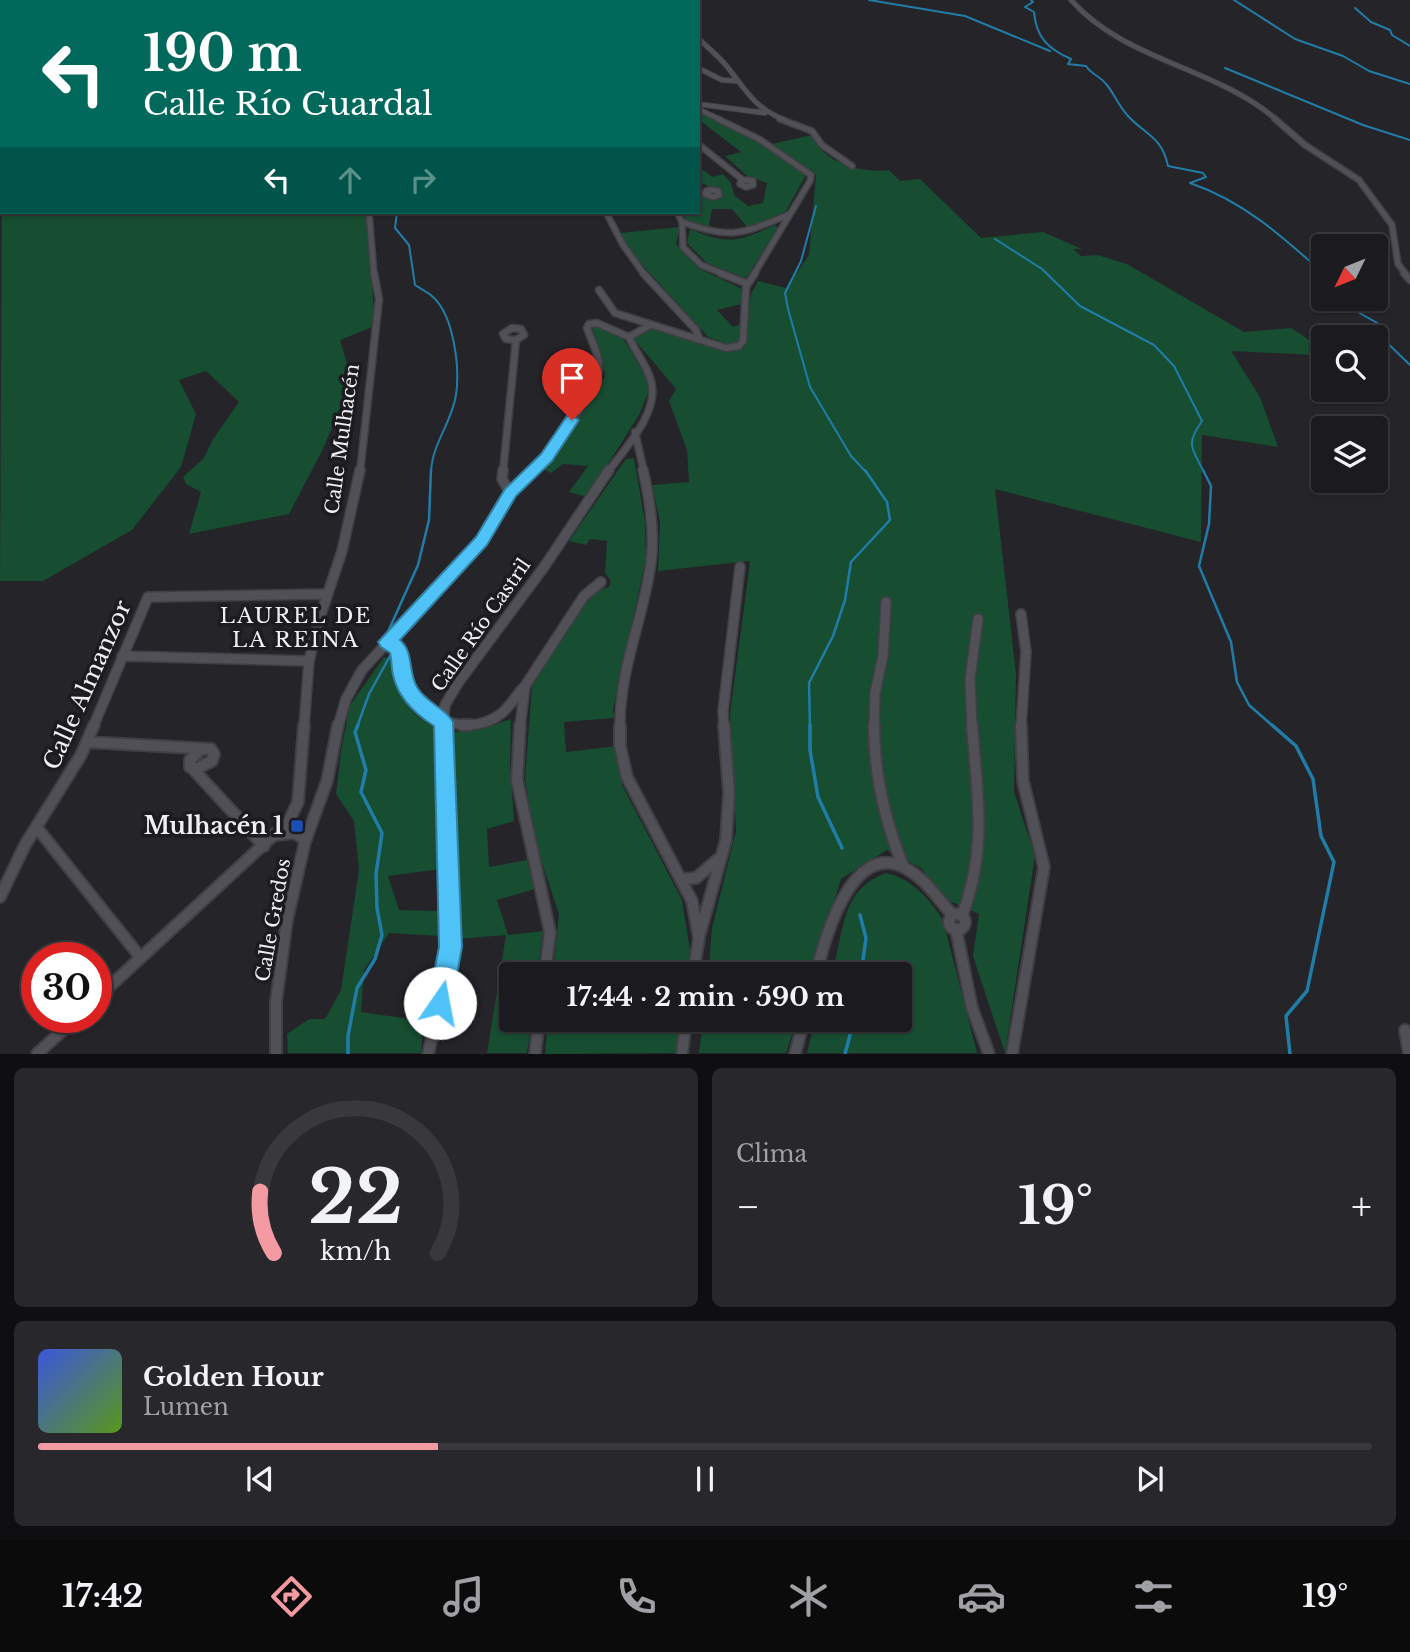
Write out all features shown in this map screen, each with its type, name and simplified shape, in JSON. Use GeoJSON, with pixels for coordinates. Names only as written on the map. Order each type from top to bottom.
{"type":"FeatureCollection","features":[{"type":"Feature","properties":{"kind":"street"},"geometry":{"type":"LineString","coordinates":[[1071,0],[1087,18],[1120,38],[1235,90],[1257,103],[1305,145],[1359,180],[1392,225],[1398,264],[1410,280]]}},
{"type":"Feature","properties":{"kind":"street"},"geometry":{"type":"LineString","coordinates":[[700,41],[728,67],[747,96],[767,113]]}},
{"type":"Feature","properties":{"kind":"street"},"geometry":{"type":"LineString","coordinates":[[700,69],[722,80],[736,81]]}},
{"type":"Feature","properties":{"kind":"street"},"geometry":{"type":"LineString","coordinates":[[700,107],[767,113],[812,131],[822,145],[852,166]]}},
{"type":"Feature","properties":{"kind":"street"},"geometry":{"type":"LineString","coordinates":[[599,290],[615,313],[726,348],[739,346],[743,341],[748,284],[785,225],[811,175],[760,139],[700,108]]}},
{"type":"Feature","properties":{"kind":"street"},"geometry":{"type":"LineString","coordinates":[[712,116],[714,111],[724,108]]}},
{"type":"Feature","properties":{"kind":"street"},"geometry":{"type":"LineString","coordinates":[[700,146],[743,180]]}},
{"type":"Feature","properties":{"kind":"street"},"geometry":{"type":"LineString","coordinates":[[700,185],[708,190]]}},
{"type":"Feature","properties":{"kind":"street","name":"Calle Mulhacén"},"geometry":{"type":"LineString","coordinates":[[112,984],[264,846],[289,821],[298,802],[309,661],[355,502],[378,322],[379,299],[372,262],[369,214]]}},
{"type":"Feature","properties":{"kind":"street"},"geometry":{"type":"LineString","coordinates":[[607,214],[611,227],[630,257],[696,330],[699,338]]}},
{"type":"Feature","properties":{"kind":"street"},"geometry":{"type":"LineString","coordinates":[[678,214],[682,222],[683,247],[701,265],[748,284]]}},
{"type":"Feature","properties":{"kind":"street"},"geometry":{"type":"LineString","coordinates":[[682,222],[712,234],[729,236],[745,233],[790,215]]}},
{"type":"Feature","properties":{"kind":"street"},"geometry":{"type":"LineString","coordinates":[[774,220],[785,225]]}},
{"type":"Feature","properties":{"kind":"street","name":"Calle Gredos"},"geometry":{"type":"LineString","coordinates":[[275,1054],[278,983],[288,922],[306,840],[327,781],[339,715],[348,691],[362,670],[481,541],[510,492],[547,458],[596,383],[599,363],[587,328],[589,324],[597,323],[629,337]]}},
{"type":"Feature","properties":{"kind":"street"},"geometry":{"type":"LineString","coordinates":[[629,337],[650,325]]}},
{"type":"Feature","properties":{"kind":"street","name":"Calle Río Castril"},"geometry":{"type":"LineString","coordinates":[[428,1054],[446,980],[450,947],[443,722],[445,705],[458,683],[544,567],[647,415],[654,390],[648,370],[629,337]]}},
{"type":"Feature","properties":{"kind":"street"},"geometry":{"type":"LineString","coordinates":[[510,492],[502,479],[516,340]]}},
{"type":"Feature","properties":{"kind":"street"},"geometry":{"type":"LineString","coordinates":[[635,432],[653,537],[651,563],[624,692],[620,738],[624,769],[647,818],[684,879],[699,939]]}},
{"type":"Feature","properties":{"kind":"street"},"geometry":{"type":"LineString","coordinates":[[623,450],[628,448],[639,451]]}},
{"type":"Feature","properties":{"kind":"street"},"geometry":{"type":"LineString","coordinates":[[695,962],[726,840],[728,822],[723,711],[740,567]]}},
{"type":"Feature","properties":{"kind":"street"},"geometry":{"type":"LineString","coordinates":[[387,642],[397,648],[401,657],[402,675],[423,710],[443,722],[461,726],[482,723],[503,711],[525,686],[584,596],[601,582]]}},
{"type":"Feature","properties":{"kind":"street","name":"Calle Almanzor"},"geometry":{"type":"LineString","coordinates":[[0,897],[25,845],[38,829],[87,742],[148,597],[328,594]]}},
{"type":"Feature","properties":{"kind":"street"},"geometry":{"type":"LineString","coordinates":[[886,602],[883,656],[873,724],[881,800],[903,866]]}},
{"type":"Feature","properties":{"kind":"street"},"geometry":{"type":"LineString","coordinates":[[1012,1054],[1044,867],[1023,781],[1020,745],[1026,652],[1021,614]]}},
{"type":"Feature","properties":{"kind":"street"},"geometry":{"type":"LineString","coordinates":[[957,915],[979,868],[981,833],[970,698],[978,619]]}},
{"type":"Feature","properties":{"kind":"street"},"geometry":{"type":"LineString","coordinates":[[122,656],[309,661]]}},
{"type":"Feature","properties":{"kind":"street"},"geometry":{"type":"LineString","coordinates":[[525,686],[520,719],[517,780],[550,932],[547,962]]}},
{"type":"Feature","properties":{"kind":"street"},"geometry":{"type":"LineString","coordinates":[[503,711],[512,711],[520,719]]}},
{"type":"Feature","properties":{"kind":"street"},"geometry":{"type":"LineString","coordinates":[[87,742],[211,749],[214,758],[205,767],[193,769]]}},
{"type":"Feature","properties":{"kind":"street"},"geometry":{"type":"LineString","coordinates":[[201,749],[190,760],[193,769],[264,846]]}},
{"type":"Feature","properties":{"kind":"street"},"geometry":{"type":"LineString","coordinates":[[38,829],[141,958]]}},
{"type":"Feature","properties":{"kind":"street"},"geometry":{"type":"LineString","coordinates":[[275,835],[294,833],[306,840]]}},
{"type":"Feature","properties":{"kind":"street"},"geometry":{"type":"LineString","coordinates":[[891,862],[894,845]]}},
{"type":"Feature","properties":{"kind":"street"},"geometry":{"type":"LineString","coordinates":[[684,879],[695,877],[720,857]]}},
{"type":"Feature","properties":{"kind":"street"},"geometry":{"type":"LineString","coordinates":[[819,962],[828,926],[843,896],[864,873],[891,862],[903,866],[923,881],[965,925],[956,929],[972,1008],[989,1054]]}},
{"type":"Feature","properties":{"kind":"street"},"geometry":{"type":"LineString","coordinates":[[1405,1030],[1409,1054]]}},
{"type":"Feature","properties":{"kind":"street"},"geometry":{"type":"LineString","coordinates":[[536,1054],[538,1032]]}},
{"type":"Feature","properties":{"kind":"street"},"geometry":{"type":"LineString","coordinates":[[682,1054],[685,1032]]}},
{"type":"Feature","properties":{"kind":"street"},"geometry":{"type":"LineString","coordinates":[[795,1054],[801,1032]]}},
{"type":"Feature","properties":{"kind":"street"},"geometry":{"type":"LineString","coordinates":[[37,1054],[60,1033]]}},
{"type":"Feature","properties":{"kind":"green space"},"geometry":{"type":"Polygon","coordinates":[[[700,113],[755,138],[806,175],[786,211],[749,229],[732,209],[712,209],[708,230],[686,220],[683,214],[700,214],[700,189],[703,196],[710,200],[722,193],[700,182],[700,168],[712,177],[723,174],[731,183],[734,195],[748,206],[763,203],[767,183],[747,176],[725,156],[741,152],[700,121],[700,113]]]}},
{"type":"Feature","properties":{"kind":"green space"},"geometry":{"type":"Polygon","coordinates":[[[812,135],[825,153],[834,160],[866,170],[889,170],[900,181],[920,179],[981,238],[1043,232],[1082,249],[1073,249],[1081,256],[1097,255],[1127,264],[1244,332],[1291,328],[1311,341],[1311,355],[1231,351],[1260,397],[1278,447],[1202,435],[1201,542],[995,489],[1016,674],[1014,792],[1035,856],[1005,1053],[973,956],[979,914],[945,899],[921,868],[887,850],[841,879],[815,962],[709,962],[712,928],[736,831],[730,714],[750,561],[658,571],[660,522],[652,485],[689,482],[687,450],[669,401],[676,389],[634,339],[648,329],[657,328],[726,350],[744,348],[751,294],[758,281],[786,288],[809,255],[816,175],[772,144],[812,135]]]}},
{"type":"Feature","properties":{"kind":"green space"},"geometry":{"type":"Polygon","coordinates":[[[2,214],[367,214],[375,326],[340,340],[352,380],[323,449],[289,514],[189,534],[201,492],[186,484],[183,477],[204,458],[213,439],[239,402],[206,371],[179,380],[196,414],[181,467],[132,530],[43,581],[0,581],[2,214]]]}},
{"type":"Feature","properties":{"kind":"green space"},"geometry":{"type":"Polygon","coordinates":[[[775,225],[778,228],[746,278],[707,263],[687,243],[690,229],[714,238],[733,239],[775,225]]]}},
{"type":"Feature","properties":{"kind":"green space"},"geometry":{"type":"Polygon","coordinates":[[[680,227],[676,244],[698,268],[742,289],[742,304],[717,310],[733,327],[742,324],[739,340],[731,345],[708,337],[628,249],[620,233],[680,227]]]}},
{"type":"Feature","properties":{"kind":"green space"},"geometry":{"type":"Polygon","coordinates":[[[597,326],[621,335],[645,375],[649,391],[639,415],[587,497],[569,492],[588,466],[563,464],[551,473],[543,469],[571,431],[605,376],[601,353],[592,328],[597,326]]]}},
{"type":"Feature","properties":{"kind":"green space"},"geometry":{"type":"Polygon","coordinates":[[[634,458],[645,522],[646,559],[613,709],[614,718],[564,722],[566,752],[618,746],[622,785],[682,900],[690,950],[689,962],[554,962],[559,914],[536,845],[525,779],[532,686],[580,610],[598,590],[609,587],[611,581],[605,573],[607,541],[590,539],[586,545],[569,541],[626,459],[634,458]]]}},
{"type":"Feature","properties":{"kind":"green space"},"geometry":{"type":"Polygon","coordinates":[[[384,657],[395,660],[402,693],[410,708],[437,729],[441,869],[388,876],[399,910],[441,911],[440,936],[389,933],[364,970],[361,1012],[424,1021],[421,1053],[288,1053],[287,1034],[309,1019],[325,1019],[341,990],[359,870],[354,821],[336,794],[341,751],[350,705],[384,657]]]}},
{"type":"Feature","properties":{"kind":"green space"},"geometry":{"type":"Polygon","coordinates":[[[511,719],[510,765],[514,821],[487,829],[489,867],[527,860],[535,889],[497,900],[508,935],[543,931],[539,962],[502,962],[506,935],[458,939],[459,867],[454,732],[482,729],[511,719]]]}},
{"type":"Feature","properties":{"kind":"green space"},"geometry":{"type":"Polygon","coordinates":[[[886,873],[904,880],[919,890],[943,920],[977,1053],[807,1053],[812,1032],[912,1032],[912,962],[834,962],[851,902],[870,881],[886,873]]]}},
{"type":"Feature","properties":{"kind":"green space"},"geometry":{"type":"Polygon","coordinates":[[[499,978],[499,1032],[530,1032],[527,1053],[487,1053],[499,978]]]}},
{"type":"Feature","properties":{"kind":"green space"},"geometry":{"type":"Polygon","coordinates":[[[547,1032],[680,1032],[677,1053],[545,1054],[547,1032]]]}},
{"type":"Feature","properties":{"kind":"green space"},"geometry":{"type":"Polygon","coordinates":[[[702,1032],[793,1032],[786,1053],[699,1053],[702,1032]]]}},
{"type":"Feature","properties":{"kind":"waterway"},"geometry":{"type":"LineString","coordinates":[[869,0],[965,16],[1050,51]]}},
{"type":"Feature","properties":{"kind":"waterway"},"geometry":{"type":"LineString","coordinates":[[1031,0],[1033,2],[1025,7],[1034,12],[1037,28],[1045,41],[1071,59],[1068,64],[1086,66],[1104,81],[1121,108],[1158,143],[1168,166],[1203,173],[1206,177],[1190,183],[1245,210],[1311,263]]}},
{"type":"Feature","properties":{"kind":"waterway"},"geometry":{"type":"LineString","coordinates":[[1234,0],[1295,39],[1343,56],[1369,71],[1410,84]]}},
{"type":"Feature","properties":{"kind":"waterway"},"geometry":{"type":"LineString","coordinates":[[1355,8],[1371,22],[1390,30],[1392,35],[1410,46]]}},
{"type":"Feature","properties":{"kind":"waterway"},"geometry":{"type":"LineString","coordinates":[[1225,68],[1363,125],[1410,140]]}},
{"type":"Feature","properties":{"kind":"waterway"},"geometry":{"type":"LineString","coordinates":[[816,206],[801,261],[785,293],[788,309],[810,387],[851,456],[866,472]]}},
{"type":"Feature","properties":{"kind":"waterway"},"geometry":{"type":"LineString","coordinates":[[397,214],[395,228],[409,245],[415,285],[431,295],[440,306],[451,329],[456,357],[457,384],[454,405],[435,452],[431,472]]}},
{"type":"Feature","properties":{"kind":"waterway"},"geometry":{"type":"LineString","coordinates":[[995,239],[1042,269],[1080,306],[1154,345],[1174,366],[1202,421],[1193,436],[1192,447],[1204,472]]}},
{"type":"Feature","properties":{"kind":"waterway"},"geometry":{"type":"LineString","coordinates":[[1358,312],[1379,324],[1380,336],[1410,365]]}},
{"type":"Feature","properties":{"kind":"waterway"},"geometry":{"type":"LineString","coordinates":[[387,634],[418,565],[429,520],[431,470]]}},
{"type":"Feature","properties":{"kind":"waterway"},"geometry":{"type":"LineString","coordinates":[[810,727],[809,683],[833,636],[845,600],[851,562],[890,520],[887,502],[865,470]]}},
{"type":"Feature","properties":{"kind":"waterway"},"geometry":{"type":"LineString","coordinates":[[1204,472],[1211,486],[1209,524],[1199,566],[1231,642],[1237,682],[1249,705],[1274,727]]}},
{"type":"Feature","properties":{"kind":"waterway"},"geometry":{"type":"LineString","coordinates":[[357,727],[369,694],[390,656]]}},
{"type":"Feature","properties":{"kind":"waterway"},"geometry":{"type":"LineString","coordinates":[[348,1054],[348,1036],[357,988],[375,959],[382,935],[377,908],[376,874],[382,833],[361,792],[366,770],[355,732],[358,725]]}},
{"type":"Feature","properties":{"kind":"waterway"},"geometry":{"type":"LineString","coordinates":[[1272,725],[1296,746],[1313,779],[1321,836],[1334,862],[1307,991],[1286,1016],[1290,1054]]}},
{"type":"Feature","properties":{"kind":"waterway"},"geometry":{"type":"LineString","coordinates":[[810,727],[810,750],[818,797],[842,848]]}},
{"type":"Feature","properties":{"kind":"waterway"},"geometry":{"type":"LineString","coordinates":[[860,915],[866,938],[863,962]]}},
{"type":"Feature","properties":{"kind":"waterway"},"geometry":{"type":"LineString","coordinates":[[845,1054],[851,1032]]}},
{"type":"Feature","properties":{"kind":"place","name":"Mulhacén 1"},"geometry":{"type":"Point","coordinates":[297,826]}},
{"type":"Feature","properties":{"kind":"district","name":"LAUREL DE LA REINA"},"geometry":{"type":"Point","coordinates":[296,628]}},
{"type":"Feature","properties":{"kind":"route"},"geometry":{"type":"LineString","coordinates":[[440,1003],[450,947],[443,722],[423,710],[411,694],[402,675],[401,657],[397,648],[387,642],[481,541],[490,530],[510,492],[547,458],[572,420]]}}]}
